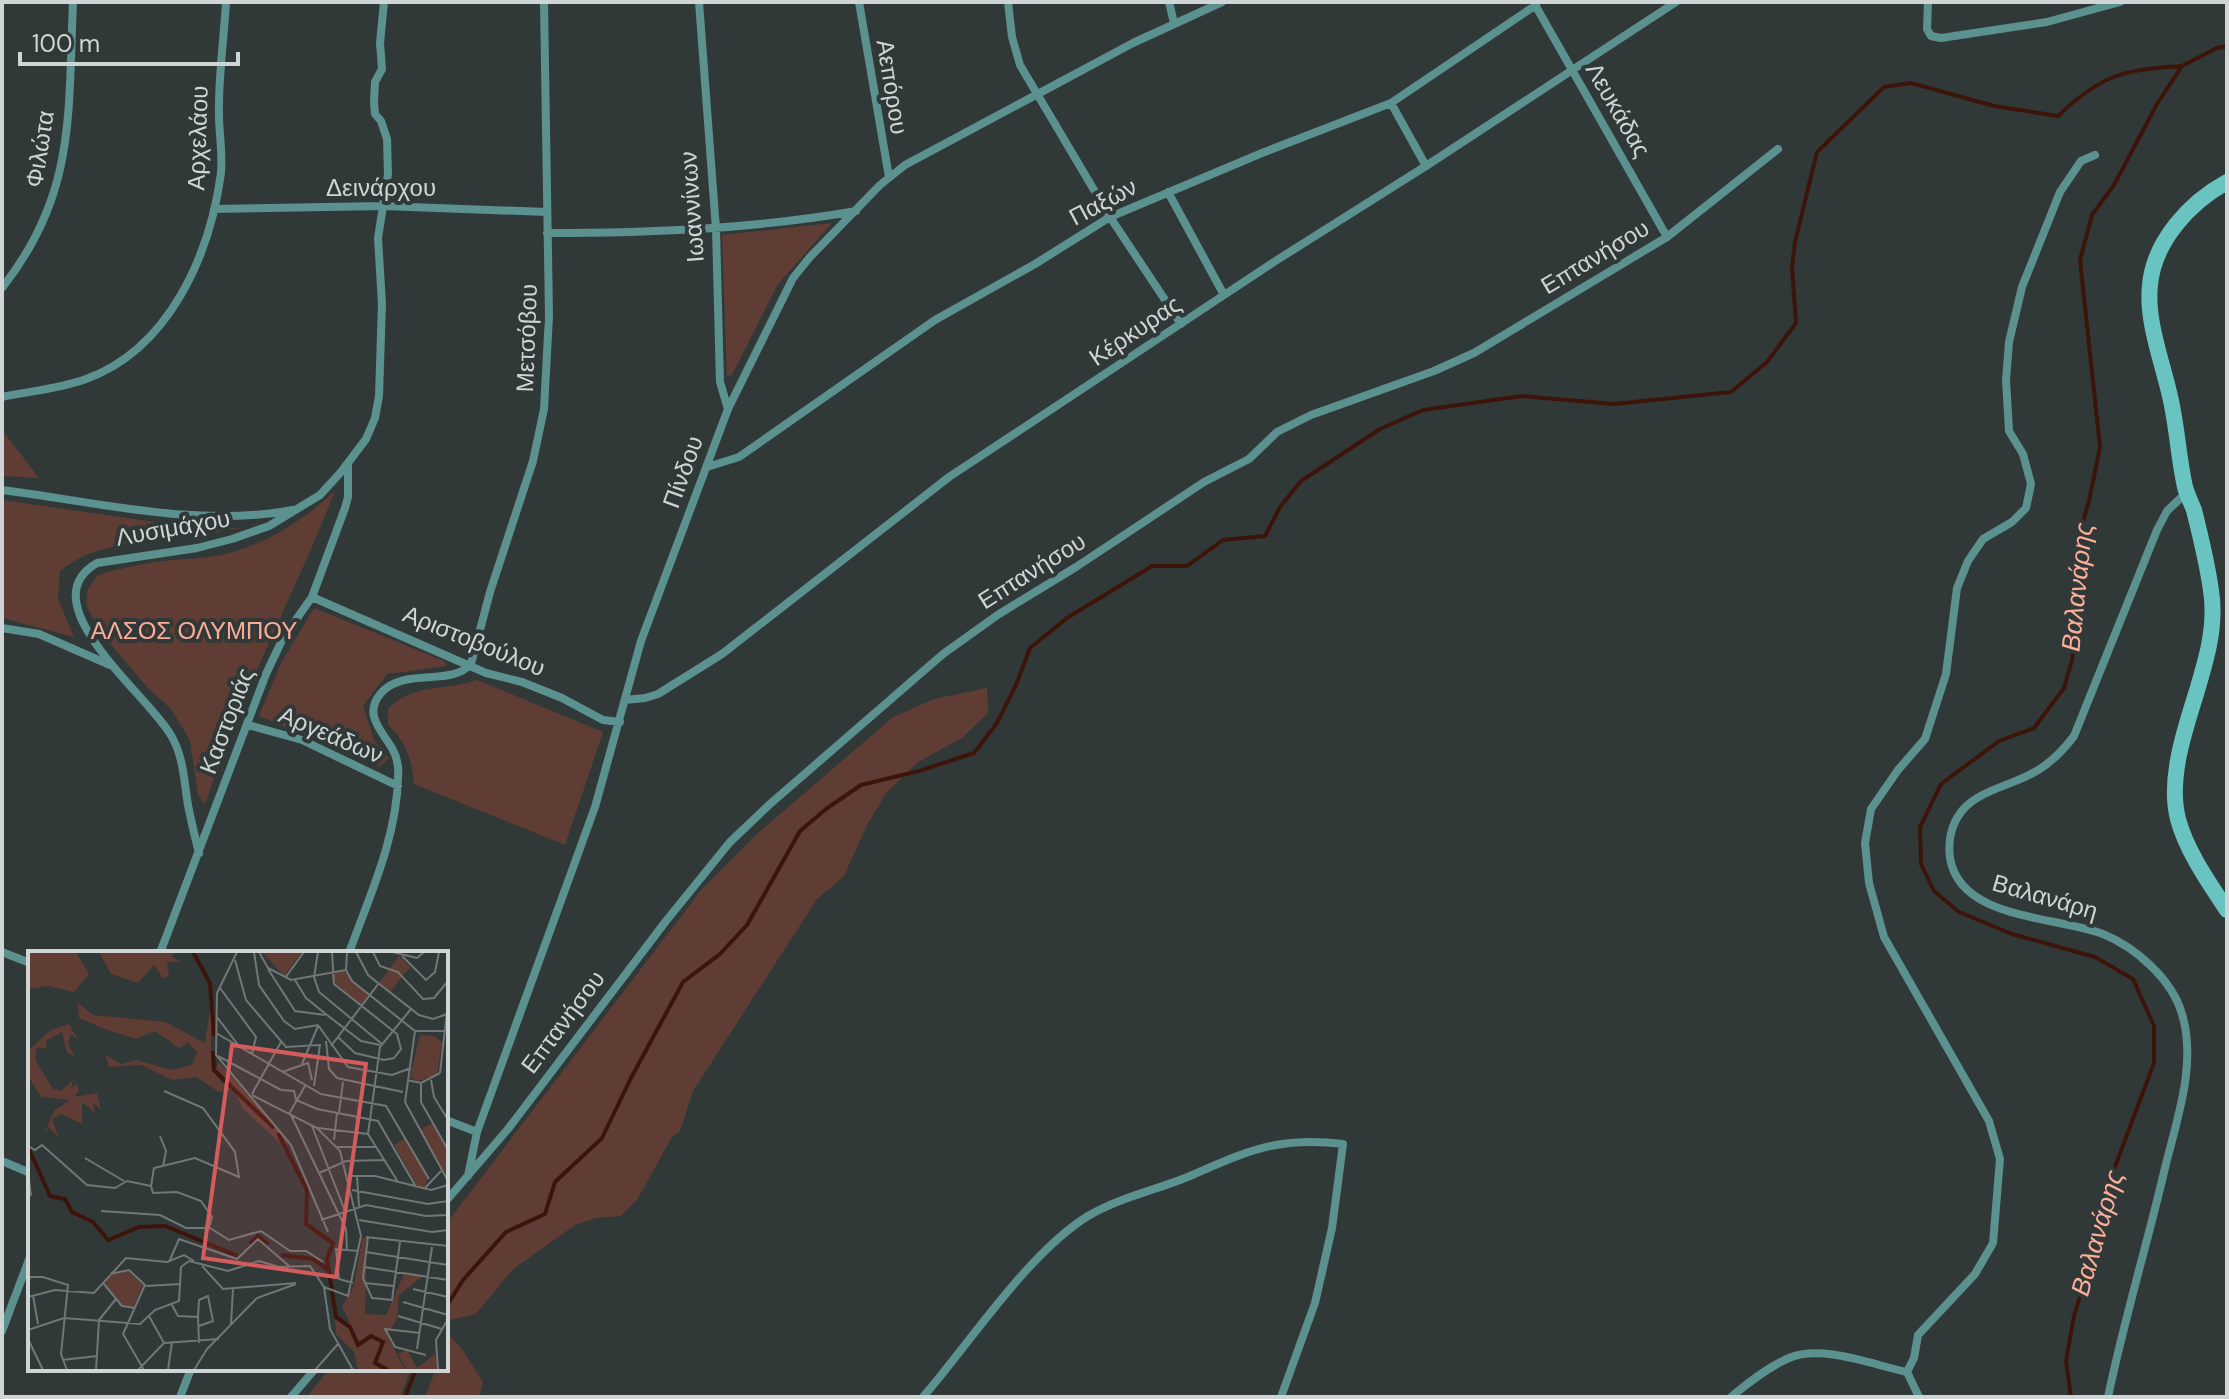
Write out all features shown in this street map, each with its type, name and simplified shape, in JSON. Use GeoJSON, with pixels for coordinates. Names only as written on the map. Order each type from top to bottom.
{"type":"FeatureCollection","features":[{"type":"Feature","properties":{"kind":"main road"},"geometry":{"type":"LineString","coordinates":[[2227,182],[2201,198],[2178,220],[2155,263],[2149,287],[2156,337],[2175,414],[2178,453],[2186,492],[2193,506],[2206,563],[2213,623],[2208,655],[2182,743],[2176,780],[2176,810],[2186,839],[2227,910]]}},
{"type":"Feature","properties":{"kind":"street","name":"Φιλώτα"},"geometry":{"type":"LineString","coordinates":[[2,288],[38,236],[59,183],[66,138],[73,2]]}},
{"type":"Feature","properties":{"kind":"street","name":"Αρχελάου"},"geometry":{"type":"LineString","coordinates":[[2,397],[85,379],[113,365],[144,342],[163,322],[190,278],[214,209],[221,169],[219,103],[226,2]]}},
{"type":"Feature","properties":{"kind":"street"},"geometry":{"type":"LineString","coordinates":[[2,490],[188,516],[257,515],[298,509],[320,495],[348,463],[373,424],[379,396],[382,304],[378,246],[388,174],[388,150],[381,121],[375,114],[374,92],[382,69],[380,43],[384,2]]}},
{"type":"Feature","properties":{"kind":"street","name":"Μετσόβου"},"geometry":{"type":"LineString","coordinates":[[471,664],[487,600],[533,461],[544,409],[549,316],[544,2]]}},
{"type":"Feature","properties":{"kind":"street","name":"Ιωαννίνων"},"geometry":{"type":"LineString","coordinates":[[699,2],[716,229],[720,382],[728,409]]}},
{"type":"Feature","properties":{"kind":"street","name":"Αεπόρου"},"geometry":{"type":"LineString","coordinates":[[859,2],[889,177]]}},
{"type":"Feature","properties":{"kind":"street"},"geometry":{"type":"LineString","coordinates":[[1008,2],[1020,65],[1110,217],[1181,324]]}},
{"type":"Feature","properties":{"kind":"street"},"geometry":{"type":"LineString","coordinates":[[1169,2],[1174,23]]}},
{"type":"Feature","properties":{"kind":"street","name":"Πίνδου"},"geometry":{"type":"LineString","coordinates":[[468,1177],[477,1132],[595,807],[641,641],[728,409],[793,278],[889,177],[934,148],[1174,23],[1222,2]]}},
{"type":"Feature","properties":{"kind":"street","name":"Κέρκυρας"},"geometry":{"type":"LineString","coordinates":[[625,700],[658,694],[722,654],[949,477],[1676,2]]}},
{"type":"Feature","properties":{"kind":"street"},"geometry":{"type":"LineString","coordinates":[[1928,2],[1927,29],[1931,36],[1941,38],[2047,22],[2120,2]]}},
{"type":"Feature","properties":{"kind":"street","name":"Λευκάδας"},"geometry":{"type":"LineString","coordinates":[[1535,4],[1667,237]]}},
{"type":"Feature","properties":{"kind":"street","name":"Παξών"},"geometry":{"type":"LineString","coordinates":[[707,467],[739,457],[935,320],[1035,264],[1110,217],[1391,103],[1535,4]]}},
{"type":"Feature","properties":{"kind":"street"},"geometry":{"type":"LineString","coordinates":[[1391,103],[1426,166]]}},
{"type":"Feature","properties":{"kind":"street","name":"Επτανήσου"},"geometry":{"type":"LineString","coordinates":[[448,1199],[722,851],[770,804],[952,647],[1204,482],[1249,459],[1277,432],[1311,415],[1420,377],[1474,353],[1667,237],[1778,149]]}},
{"type":"Feature","properties":{"kind":"street"},"geometry":{"type":"LineString","coordinates":[[1907,1372],[1914,1358],[1918,1335],[1975,1274],[1993,1243],[2000,1159],[1989,1121],[1884,937],[1869,883],[1865,843],[1871,809],[1898,770],[1925,739],[1946,674],[1957,588],[1968,561],[1983,539],[2012,522],[2026,508],[2031,484],[2023,454],[2009,431],[2006,380],[2009,342],[2022,287],[2060,192],[2081,161],[2095,155]]}},
{"type":"Feature","properties":{"kind":"street"},"geometry":{"type":"LineString","coordinates":[[1168,192],[1224,295]]}},
{"type":"Feature","properties":{"kind":"street","name":"Δεινάρχου"},"geometry":{"type":"LineString","coordinates":[[214,209],[383,206],[547,212]]}},
{"type":"Feature","properties":{"kind":"street"},"geometry":{"type":"LineString","coordinates":[[547,233],[716,229],[856,211]]}},
{"type":"Feature","properties":{"kind":"street","name":"Καστοριάς"},"geometry":{"type":"LineString","coordinates":[[161,951],[276,653],[312,597],[348,497],[348,463]]}},
{"type":"Feature","properties":{"kind":"street","name":"Βαλανάρη"},"geometry":{"type":"LineString","coordinates":[[2108,1397],[2184,1085],[2188,1043],[2182,1014],[2174,996],[2159,976],[2121,944],[2084,928],[2000,908],[1971,894],[1953,872],[1950,841],[1956,820],[1966,806],[2045,766],[2074,736],[2157,530],[2167,511],[2186,492]]}},
{"type":"Feature","properties":{"kind":"street","name":"Λυσιμάχου"},"geometry":{"type":"LineString","coordinates":[[199,853],[181,761],[172,735],[113,667],[88,630],[77,604],[76,585],[84,572],[97,563],[197,548],[232,539],[269,526],[298,509]]}},
{"type":"Feature","properties":{"kind":"street","name":"Αριστοβούλου"},"geometry":{"type":"LineString","coordinates":[[312,597],[486,673],[522,682],[562,698],[603,720],[620,722]]}},
{"type":"Feature","properties":{"kind":"street"},"geometry":{"type":"LineString","coordinates":[[2,628],[39,634],[113,667]]}},
{"type":"Feature","properties":{"kind":"street"},"geometry":{"type":"LineString","coordinates":[[350,951],[388,841],[398,786],[395,756],[375,721],[374,706],[378,696],[398,683],[458,673],[471,664]]}},
{"type":"Feature","properties":{"kind":"street","name":"Αργεάδων"},"geometry":{"type":"LineString","coordinates":[[248,725],[302,740],[398,786]]}},
{"type":"Feature","properties":{"kind":"street"},"geometry":{"type":"LineString","coordinates":[[2,952],[28,962]]}},
{"type":"Feature","properties":{"kind":"street"},"geometry":{"type":"LineString","coordinates":[[448,1121],[477,1132]]}},
{"type":"Feature","properties":{"kind":"street"},"geometry":{"type":"LineString","coordinates":[[923,1397],[1048,1249],[1087,1217],[1135,1194],[1185,1178],[1257,1148],[1311,1140],[1343,1144],[1332,1228],[1315,1303],[1281,1397]]}},
{"type":"Feature","properties":{"kind":"street"},"geometry":{"type":"LineString","coordinates":[[2,1161],[28,1172]]}},
{"type":"Feature","properties":{"kind":"street"},"geometry":{"type":"LineString","coordinates":[[3,1326],[28,1262]]}},
{"type":"Feature","properties":{"kind":"street"},"geometry":{"type":"LineString","coordinates":[[1731,1397],[1754,1378],[1791,1357],[1819,1355],[1854,1358],[1907,1372],[1919,1397]]}},
{"type":"Feature","properties":{"kind":"street"},"geometry":{"type":"LineString","coordinates":[[180,1397],[190,1371]]}},
{"type":"Feature","properties":{"kind":"street"},"geometry":{"type":"LineString","coordinates":[[291,1397],[313,1371]]}},
{"type":"Feature","properties":{"kind":"green space"},"geometry":{"type":"Polygon","coordinates":[[[832,223],[778,284],[732,375],[727,376],[722,235],[832,223]]]}},
{"type":"Feature","properties":{"kind":"green space"},"geometry":{"type":"Polygon","coordinates":[[[2,430],[39,478],[2,476],[2,430]]]}},
{"type":"Feature","properties":{"kind":"green space","name":"ΑΛΣΟΣ ΟΛΥΜΠΟΥ"},"geometry":{"type":"Polygon","coordinates":[[[335,491],[250,685],[205,805],[198,795],[190,740],[171,709],[147,687],[98,629],[86,604],[88,589],[98,575],[156,562],[215,556],[249,547],[294,523],[335,491]]]}},
{"type":"Feature","properties":{"kind":"green space","name":"ΑΛΣΟΣ ΟΛΥΜΠΟΥ"},"geometry":{"type":"Polygon","coordinates":[[[2,500],[155,522],[240,528],[119,546],[74,561],[60,571],[58,599],[74,637],[2,618],[2,500]]]}},
{"type":"Feature","properties":{"kind":"green space","name":"ΑΛΣΟΣ ΟΛΥΜΠΟΥ"},"geometry":{"type":"Polygon","coordinates":[[[314,608],[444,661],[447,666],[387,674],[363,706],[374,740],[389,758],[380,766],[259,716],[281,663],[314,608]]]}},
{"type":"Feature","properties":{"kind":"green space"},"geometry":{"type":"Polygon","coordinates":[[[477,680],[603,732],[565,845],[414,784],[407,752],[388,725],[388,709],[398,700],[419,691],[477,680]]]}},
{"type":"Feature","properties":{"kind":"green space"},"geometry":{"type":"Polygon","coordinates":[[[987,688],[988,713],[962,738],[918,762],[887,792],[868,823],[844,876],[817,899],[693,1091],[680,1131],[672,1137],[637,1200],[621,1216],[596,1218],[575,1225],[512,1270],[476,1314],[448,1321],[448,1221],[702,889],[759,832],[893,717],[934,699],[987,688]]]}},
{"type":"Feature","properties":{"kind":"green space"},"geometry":{"type":"Polygon","coordinates":[[[448,1334],[462,1349],[483,1382],[479,1397],[425,1397],[435,1371],[448,1371],[448,1334]]]}},
{"type":"Feature","properties":{"kind":"green space"},"geometry":{"type":"Polygon","coordinates":[[[327,1371],[410,1371],[400,1397],[307,1397],[327,1371]]]}},
{"type":"Feature","properties":{"kind":"waterway","name":"Βαλανάρης"},"geometry":{"type":"LineString","coordinates":[[2071,1397],[2066,1361],[2074,1316],[2106,1212],[2113,1172],[2154,1063],[2154,1026],[2133,979],[2095,957],[2012,934],[1959,912],[1934,891],[1921,864],[1920,827],[1941,784],[1999,741],[2034,728],[2064,688],[2079,618],[2078,538],[2100,447],[2080,260],[2092,215],[2114,185],[2157,104],[2182,66],[2227,46]]}},
{"type":"Feature","properties":{"kind":"waterway"},"geometry":{"type":"LineString","coordinates":[[448,1304],[463,1280],[506,1232],[545,1214],[555,1182],[602,1138],[683,982],[720,954],[747,925],[800,831],[861,785],[974,753],[997,723],[1030,648],[1067,618],[1152,566],[1187,566],[1223,540],[1265,536],[1280,507],[1301,481],[1380,429],[1423,410],[1522,396],[1614,404],[1731,392],[1767,362],[1796,323],[1792,267],[1795,242],[1817,152],[1884,87],[1911,83],[1994,106],[2058,116],[2088,91],[2114,77],[2182,66]]}},
{"type":"Feature","properties":{"kind":"waterway"},"geometry":{"type":"LineString","coordinates":[[405,1397],[415,1371]]}}]}
